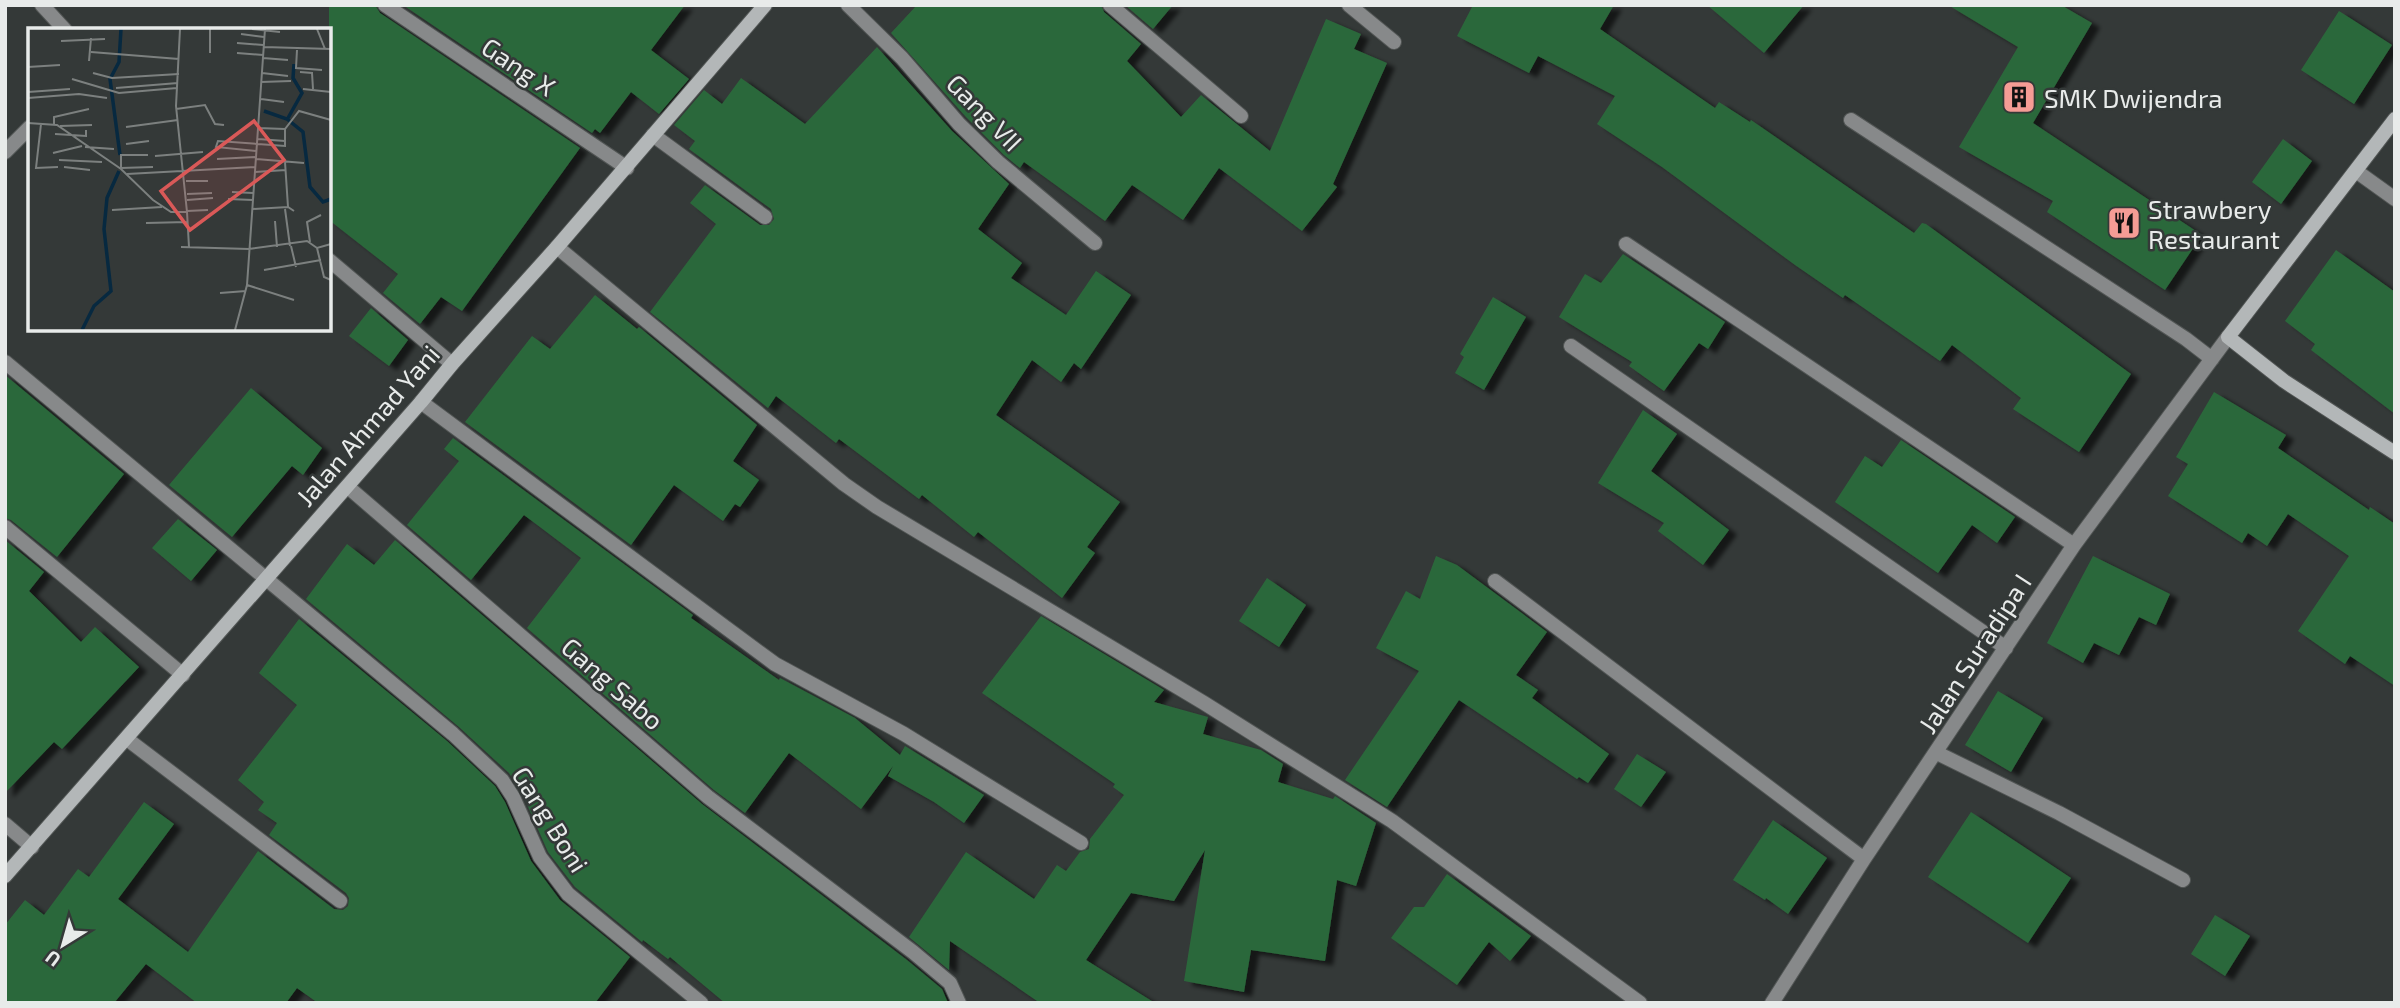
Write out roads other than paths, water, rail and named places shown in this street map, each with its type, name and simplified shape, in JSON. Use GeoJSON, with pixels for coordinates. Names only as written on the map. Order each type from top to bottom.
{"type":"FeatureCollection","features":[{"type":"Feature","properties":{"kind":"main road","name":"Jalan Ahmad Yani"},"geometry":{"type":"LineString","coordinates":[[5,876],[348,487],[765,5]]}},
{"type":"Feature","properties":{"kind":"main road"},"geometry":{"type":"LineString","coordinates":[[2395,119],[2228,337],[2284,381],[2395,453]]}},
{"type":"Feature","properties":{"kind":"street"},"geometry":{"type":"LineString","coordinates":[[42,5],[63,28]]}},
{"type":"Feature","properties":{"kind":"street","name":"Gang X"},"geometry":{"type":"LineString","coordinates":[[385,5],[626,168]]}},
{"type":"Feature","properties":{"kind":"street","name":"Gang VII"},"geometry":{"type":"LineString","coordinates":[[849,5],[902,58],[988,153],[1095,243]]}},
{"type":"Feature","properties":{"kind":"street"},"geometry":{"type":"LineString","coordinates":[[1110,5],[1241,116]]}},
{"type":"Feature","properties":{"kind":"street"},"geometry":{"type":"LineString","coordinates":[[1349,5],[1394,42]]}},
{"type":"Feature","properties":{"kind":"street"},"geometry":{"type":"LineString","coordinates":[[1851,120],[2213,359]]}},
{"type":"Feature","properties":{"kind":"street"},"geometry":{"type":"LineString","coordinates":[[5,152],[28,129]]}},
{"type":"Feature","properties":{"kind":"street"},"geometry":{"type":"LineString","coordinates":[[653,135],[765,216]]}},
{"type":"Feature","properties":{"kind":"street"},"geometry":{"type":"LineString","coordinates":[[2356,171],[2395,199]]}},
{"type":"Feature","properties":{"kind":"street"},"geometry":{"type":"LineString","coordinates":[[1626,244],[2074,545]]}},
{"type":"Feature","properties":{"kind":"street"},"geometry":{"type":"LineString","coordinates":[[557,247],[844,484],[1392,821],[1640,1003]]}},
{"type":"Feature","properties":{"kind":"street"},"geometry":{"type":"LineString","coordinates":[[331,262],[452,364]]}},
{"type":"Feature","properties":{"kind":"street","name":"Jalan Suradipa I"},"geometry":{"type":"LineString","coordinates":[[1772,1003],[1864,859],[2074,545],[2228,337]]}},
{"type":"Feature","properties":{"kind":"street"},"geometry":{"type":"LineString","coordinates":[[1571,346],[2006,648]]}},
{"type":"Feature","properties":{"kind":"street","name":"Gang Boni"},"geometry":{"type":"LineString","coordinates":[[5,362],[453,734],[502,780],[513,797],[540,858],[568,894],[701,1003]]}},
{"type":"Feature","properties":{"kind":"street"},"geometry":{"type":"LineString","coordinates":[[421,402],[775,664],[904,734],[1081,843]]}},
{"type":"Feature","properties":{"kind":"street","name":"Gang Sabo"},"geometry":{"type":"LineString","coordinates":[[348,487],[708,797],[950,983],[959,1003]]}},
{"type":"Feature","properties":{"kind":"street"},"geometry":{"type":"LineString","coordinates":[[5,527],[183,676]]}},
{"type":"Feature","properties":{"kind":"street"},"geometry":{"type":"LineString","coordinates":[[1496,581],[1864,859]]}},
{"type":"Feature","properties":{"kind":"street"},"geometry":{"type":"LineString","coordinates":[[127,739],[340,901]]}},
{"type":"Feature","properties":{"kind":"street"},"geometry":{"type":"LineString","coordinates":[[1937,753],[2059,813],[2183,880]]}},
{"type":"Feature","properties":{"kind":"street"},"geometry":{"type":"LineString","coordinates":[[5,824],[32,847]]}},
{"type":"Feature","properties":{"kind":"place","name":"SMK Dwijendra"},"geometry":{"type":"Point","coordinates":[2019,97]}},
{"type":"Feature","properties":{"kind":"place","name":"Strawbery Restaurant"},"geometry":{"type":"Point","coordinates":[2124,223]}}]}
